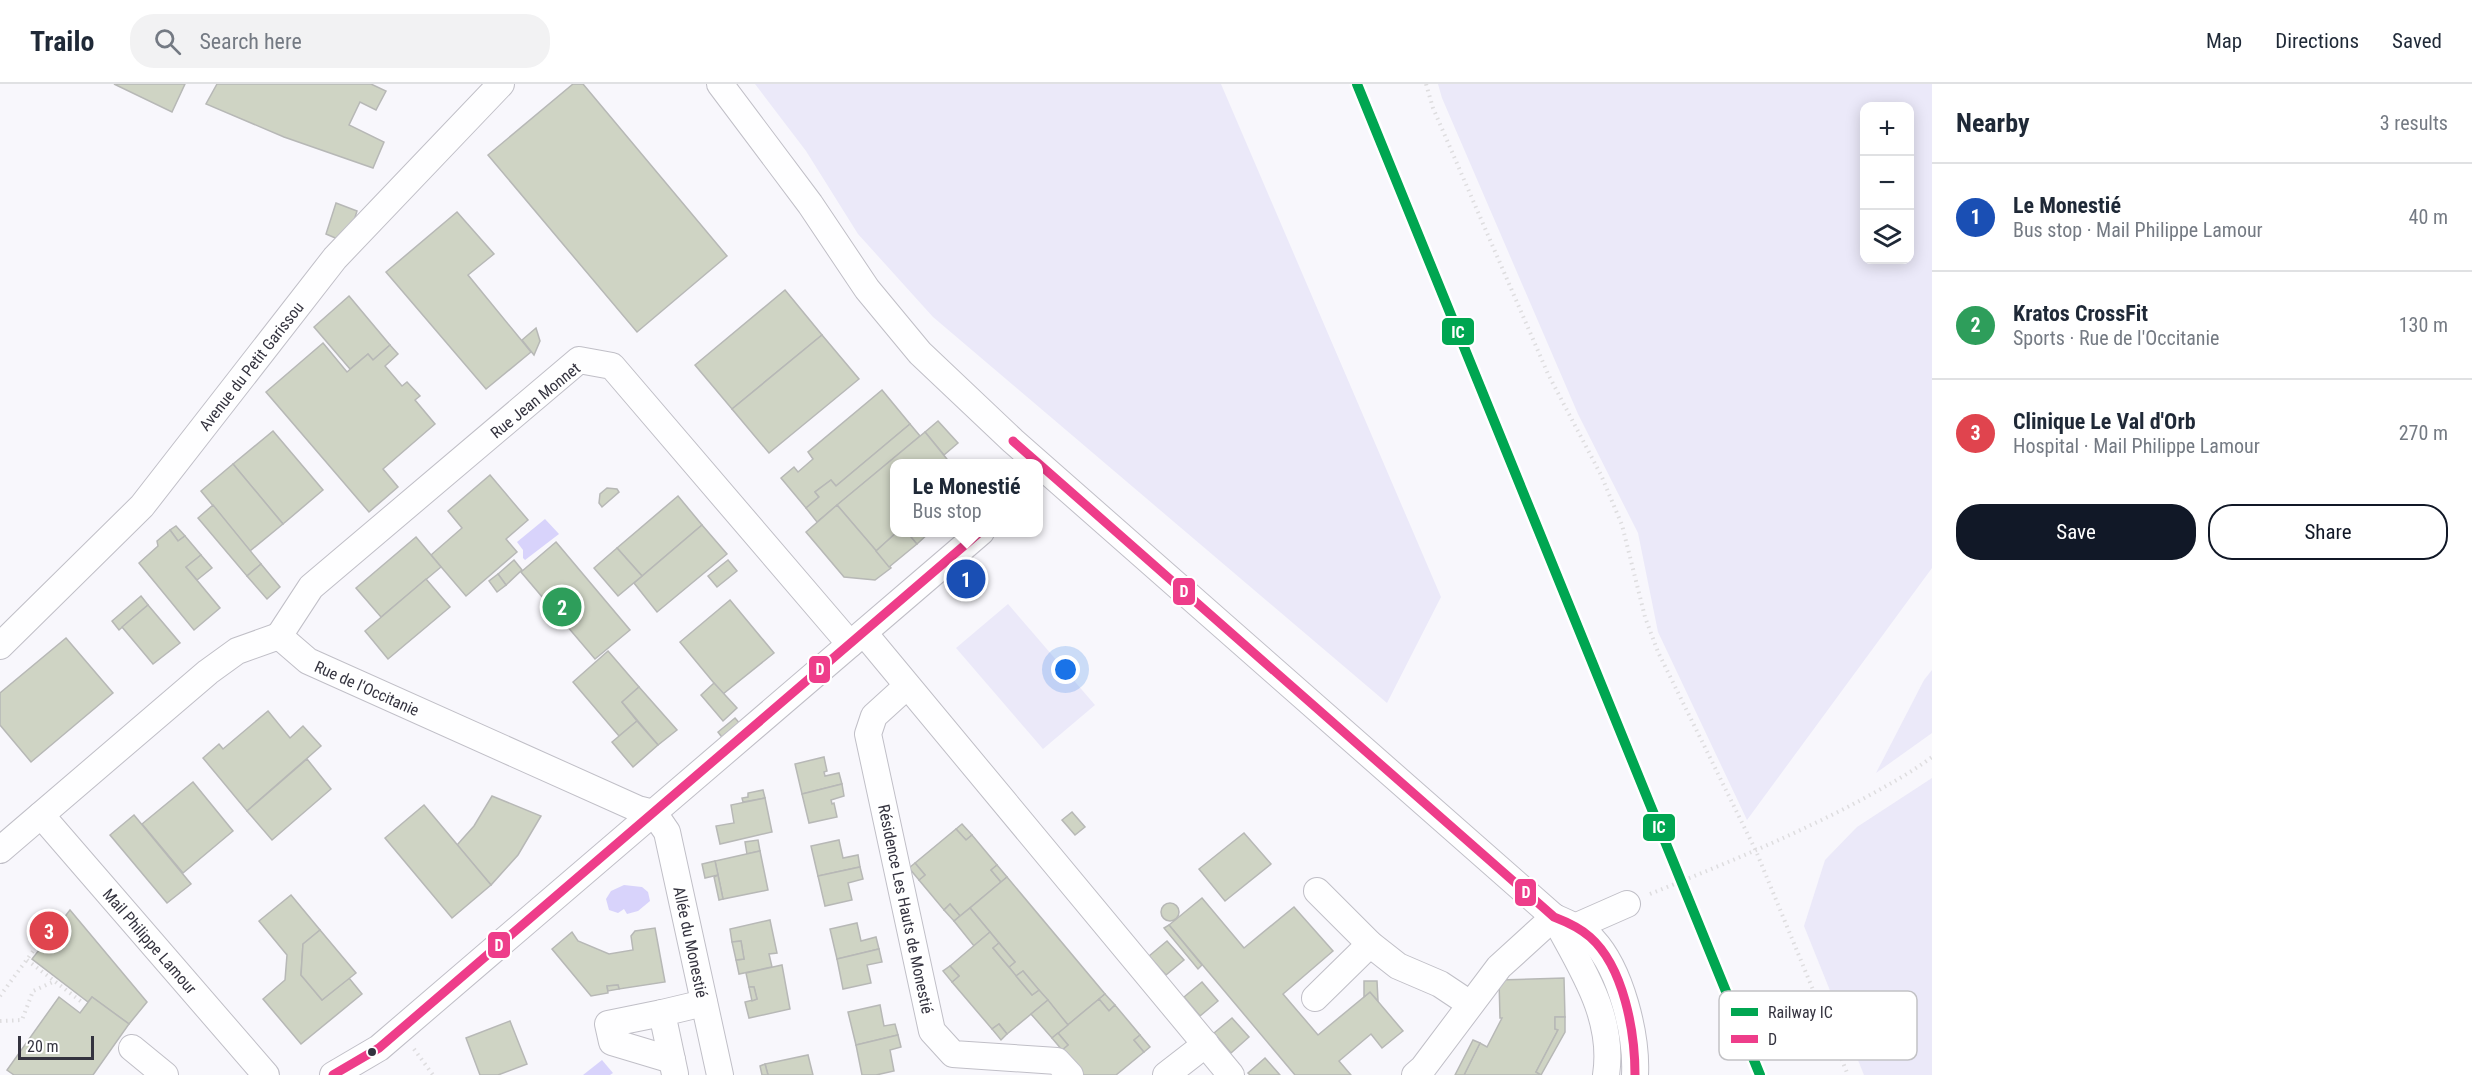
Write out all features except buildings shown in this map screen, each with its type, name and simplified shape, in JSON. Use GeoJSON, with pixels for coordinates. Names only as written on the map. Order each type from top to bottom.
{"type":"FeatureCollection","features":[{"type":"Feature","properties":{"kind":"street","name":"Avenue du Petit Garissou"},"geometry":{"type":"LineString","coordinates":[[0,646],[142,506],[335,258],[501,84]]}},
{"type":"Feature","properties":{"kind":"street"},"geometry":{"type":"LineString","coordinates":[[720,84],[810,204],[867,289],[920,353],[1011,452]]}},
{"type":"Feature","properties":{"kind":"street","name":"Rue Jean Monnet"},"geometry":{"type":"LineString","coordinates":[[279,636],[311,587],[579,360],[612,366],[857,639]]}},
{"type":"Feature","properties":{"kind":"street"},"geometry":{"type":"LineString","coordinates":[[1047,485],[1565,922],[1594,941],[1614,974],[1627,1009],[1634,1039],[1638,1073]]}},
{"type":"Feature","properties":{"kind":"street"},"geometry":{"type":"LineString","coordinates":[[333,1075],[379,1048],[975,537]]}},
{"type":"Feature","properties":{"kind":"street"},"geometry":{"type":"LineString","coordinates":[[0,850],[237,651],[279,636]]}},
{"type":"Feature","properties":{"kind":"street","name":"Rue de l'Occitanie"},"geometry":{"type":"LineString","coordinates":[[279,636],[308,661],[638,809],[654,813]]}},
{"type":"Feature","properties":{"kind":"street"},"geometry":{"type":"LineString","coordinates":[[857,639],[907,686],[968,757],[1231,1075]]}},
{"type":"Feature","properties":{"kind":"street","name":"Résidence Les Hauts de Monestié"},"geometry":{"type":"LineString","coordinates":[[907,686],[874,716],[868,734],[932,1031],[953,1054],[1057,1061],[1070,1075]]}},
{"type":"Feature","properties":{"kind":"street","name":"Allée du Monestié"},"geometry":{"type":"LineString","coordinates":[[654,813],[667,831],[720,1075]]}},
{"type":"Feature","properties":{"kind":"street","name":"Mail Philippe Lamour"},"geometry":{"type":"LineString","coordinates":[[41,815],[267,1073]]}},
{"type":"Feature","properties":{"kind":"street"},"geometry":{"type":"LineString","coordinates":[[1317,891],[1370,944],[1398,966],[1440,984],[1470,1004]]}},
{"type":"Feature","properties":{"kind":"street"},"geometry":{"type":"LineString","coordinates":[[1415,1075],[1424,1068],[1499,967],[1565,922],[1627,904]]}},
{"type":"Feature","properties":{"kind":"street"},"geometry":{"type":"LineString","coordinates":[[1565,922],[1592,985],[1603,1018],[1608,1047],[1606,1075]]}},
{"type":"Feature","properties":{"kind":"street"},"geometry":{"type":"LineString","coordinates":[[1315,998],[1370,944]]}},
{"type":"Feature","properties":{"kind":"street"},"geometry":{"type":"LineString","coordinates":[[674,1067],[612,1042],[608,1024],[704,1003]]}},
{"type":"Feature","properties":{"kind":"street"},"geometry":{"type":"LineString","coordinates":[[662,1013],[674,1067]]}},
{"type":"Feature","properties":{"kind":"street"},"geometry":{"type":"LineString","coordinates":[[1166,1075],[1206,1044]]}},
{"type":"Feature","properties":{"kind":"street"},"geometry":{"type":"LineString","coordinates":[[132,1048],[165,1075]]}},
{"type":"Feature","properties":{"kind":"street"},"geometry":{"type":"LineString","coordinates":[[361,1075],[379,1048]]}},
{"type":"Feature","properties":{"kind":"path"},"geometry":{"type":"LineString","coordinates":[[1426,84],[1433,108],[1548,374],[1601,475],[1618,515],[1645,617],[1658,652],[1756,851],[1814,991]]}},
{"type":"Feature","properties":{"kind":"path"},"geometry":{"type":"LineString","coordinates":[[1627,904],[1756,851],[1871,794],[1910,773],[1932,757]]}},
{"type":"Feature","properties":{"kind":"path"},"geometry":{"type":"LineString","coordinates":[[0,996],[56,920]]}},
{"type":"Feature","properties":{"kind":"path"},"geometry":{"type":"LineString","coordinates":[[27,960],[83,1003]]}},
{"type":"Feature","properties":{"kind":"path"},"geometry":{"type":"LineString","coordinates":[[0,1021],[22,1020],[33,991],[55,981]]}},
{"type":"Feature","properties":{"kind":"path"},"geometry":{"type":"LineString","coordinates":[[1842,1060],[1848,1075]]}},
{"type":"Feature","properties":{"kind":"shaded area"},"geometry":{"type":"Polygon","coordinates":[[[755,84],[1221,84],[1441,597],[1387,703],[933,317],[858,234],[806,151],[755,84]]]}},
{"type":"Feature","properties":{"kind":"shaded area"},"geometry":{"type":"Polygon","coordinates":[[[1438,84],[1932,84],[1932,568],[1747,820],[1658,632],[1638,533],[1578,414],[1438,84]]]}},
{"type":"Feature","properties":{"kind":"shaded area"},"geometry":{"type":"Polygon","coordinates":[[[545,519],[559,534],[525,560],[523,550],[517,542],[545,519]]]}},
{"type":"Feature","properties":{"kind":"shaded area"},"geometry":{"type":"Polygon","coordinates":[[[1008,604],[1095,705],[1043,749],[956,648],[1008,604]]]}},
{"type":"Feature","properties":{"kind":"shaded area"},"geometry":{"type":"Polygon","coordinates":[[[1932,670],[1932,733],[1876,773],[1924,680],[1932,670]]]}},
{"type":"Feature","properties":{"kind":"shaded area"},"geometry":{"type":"Polygon","coordinates":[[[1932,778],[1932,1075],[1864,1075],[1858,1060],[1917,1060],[1917,991],[1830,991],[1804,926],[1825,860],[1857,827],[1932,778]]]}},
{"type":"Feature","properties":{"kind":"shaded area"},"geometry":{"type":"Polygon","coordinates":[[[624,885],[642,887],[648,892],[650,901],[638,911],[627,914],[624,909],[618,913],[609,910],[606,899],[611,891],[624,885]]]}},
{"type":"Feature","properties":{"kind":"shaded area"},"geometry":{"type":"Polygon","coordinates":[[[602,1060],[613,1073],[583,1075],[602,1060]]]}},
{"type":"Feature","properties":{"kind":"rail line","name":"IC"},"geometry":{"type":"LineString","coordinates":[[1357,84],[1726,991]]}},
{"type":"Feature","properties":{"kind":"rail line","name":"IC"},"geometry":{"type":"LineString","coordinates":[[1754,1060],[1760,1075]]}},
{"type":"Feature","properties":{"kind":"transit line","name":"D"},"geometry":{"type":"LineString","coordinates":[[1013,441],[1033,459]]}},
{"type":"Feature","properties":{"kind":"transit line","name":"D"},"geometry":{"type":"LineString","coordinates":[[1043,467],[1554,917],[1590,937],[1602,950],[1611,965],[1625,1001],[1633,1040],[1635,1075]]}},
{"type":"Feature","properties":{"kind":"transit line","name":"D"},"geometry":{"type":"LineString","coordinates":[[333,1075],[379,1048],[974,537]]}},
{"type":"Feature","properties":{"kind":"place","name":"Le Monestié"},"geometry":{"type":"Point","coordinates":[966,579]}},
{"type":"Feature","properties":{"kind":"place","name":"Kratos CrossFit"},"geometry":{"type":"Point","coordinates":[562,607]}},
{"type":"Feature","properties":{"kind":"place","name":"Clinique Le Val d'Orb"},"geometry":{"type":"Point","coordinates":[49,931]}}]}
